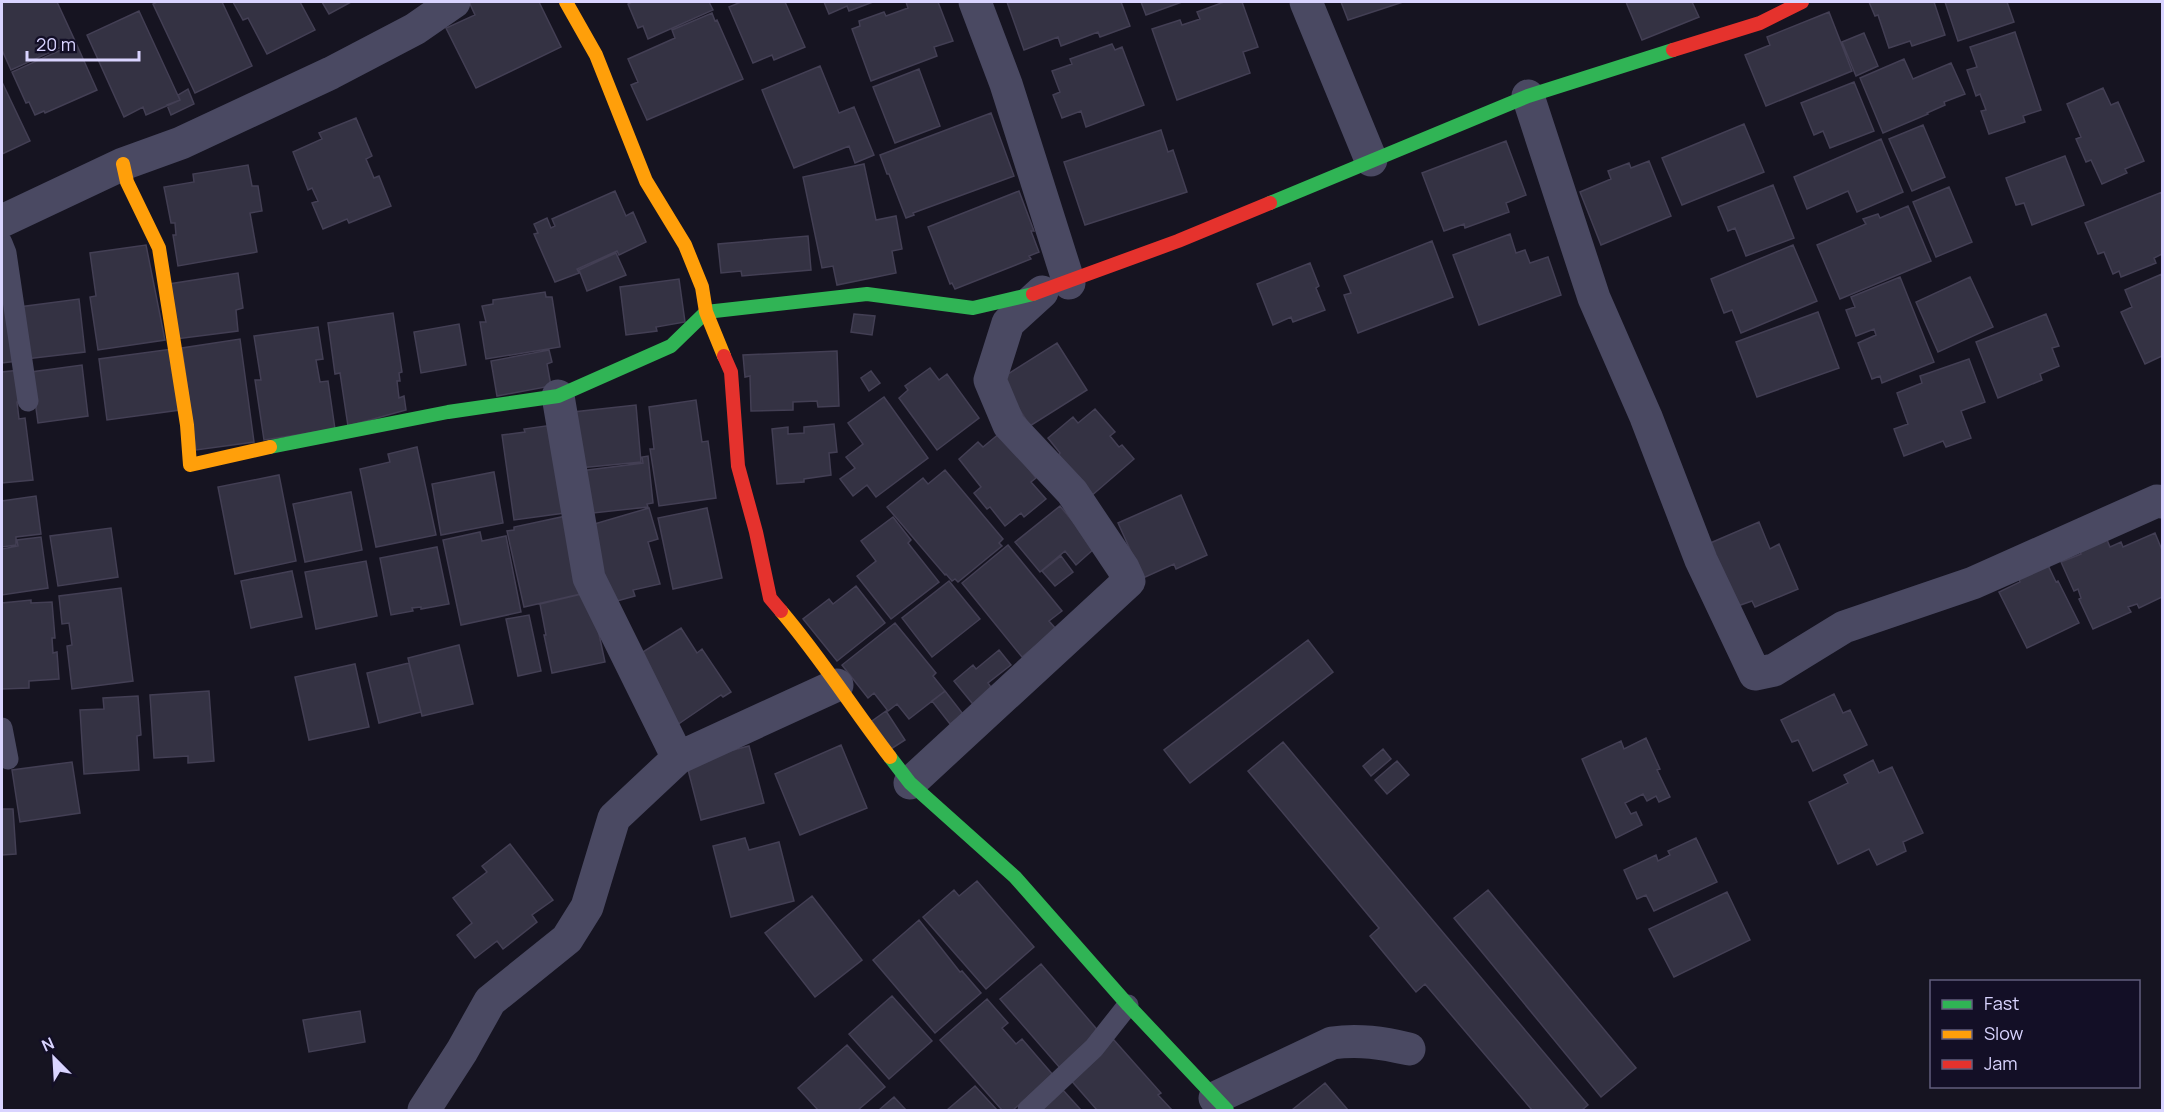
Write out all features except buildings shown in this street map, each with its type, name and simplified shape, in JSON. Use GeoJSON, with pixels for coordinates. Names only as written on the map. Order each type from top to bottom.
{"type":"FeatureCollection","features":[{"type":"Feature","properties":{"kind":"street"},"geometry":{"type":"LineString","coordinates":[[2,221],[123,164],[181,143],[331,73],[415,29],[454,2]]}},
{"type":"Feature","properties":{"kind":"street"},"geometry":{"type":"LineString","coordinates":[[566,2],[596,55],[646,181],[685,245],[702,287],[706,312],[730,372],[738,466],[756,532],[770,598],[810,645],[910,783],[1015,877],[1128,1005],[1221,1104],[1332,1043],[1351,1040],[1370,1041],[1409,1048]]}},
{"type":"Feature","properties":{"kind":"street"},"geometry":{"type":"LineString","coordinates":[[975,2],[1006,84],[1055,288]]}},
{"type":"Feature","properties":{"kind":"street"},"geometry":{"type":"LineString","coordinates":[[1306,2],[1371,160]]}},
{"type":"Feature","properties":{"kind":"street"},"geometry":{"type":"LineString","coordinates":[[123,164],[127,182],[159,248],[187,425],[190,465],[292,442],[448,412],[558,396],[671,346],[706,312],[867,294],[973,308],[1055,288],[1178,241],[1528,96],[1761,23],[1802,2]]}},
{"type":"Feature","properties":{"kind":"street"},"geometry":{"type":"LineString","coordinates":[[1528,96],[1594,298],[1646,417],[1716,595],[1755,674],[1774,670],[1844,627],[1973,583],[2157,501],[2163,502]]}},
{"type":"Feature","properties":{"kind":"street"},"geometry":{"type":"LineString","coordinates":[[910,783],[1129,581],[1123,568],[1072,492],[1009,425],[990,380],[1008,323],[1055,288]]}},
{"type":"Feature","properties":{"kind":"street"},"geometry":{"type":"LineString","coordinates":[[558,396],[589,578],[678,758]]}},
{"type":"Feature","properties":{"kind":"street"},"geometry":{"type":"LineString","coordinates":[[424,1110],[462,1052],[490,1001],[567,939],[587,907],[614,818],[678,758],[837,685]]}},
{"type":"Feature","properties":{"kind":"lane"},"geometry":{"type":"LineString","coordinates":[[2,243],[6,254],[28,401]]}},
{"type":"Feature","properties":{"kind":"lane"},"geometry":{"type":"LineString","coordinates":[[2,728],[8,759]]}},
{"type":"Feature","properties":{"kind":"lane"},"geometry":{"type":"LineString","coordinates":[[1028,1110],[1095,1048],[1128,1005]]}},
{"type":"Feature","properties":{"kind":"traffic: fast"},"geometry":{"type":"LineString","coordinates":[[1270,203],[1528,96],[1673,50]]}},
{"type":"Feature","properties":{"kind":"traffic: fast"},"geometry":{"type":"LineString","coordinates":[[270,447],[448,412],[558,396],[671,346],[706,312],[867,294],[973,308],[1033,294]]}},
{"type":"Feature","properties":{"kind":"traffic: fast"},"geometry":{"type":"LineString","coordinates":[[890,757],[910,783],[1015,877],[1128,1005],[1227,1110]]}},
{"type":"Feature","properties":{"kind":"traffic: slow"},"geometry":{"type":"LineString","coordinates":[[566,2],[596,55],[646,181],[685,245],[702,287],[706,312],[724,356]]}},
{"type":"Feature","properties":{"kind":"traffic: slow"},"geometry":{"type":"LineString","coordinates":[[123,164],[127,182],[159,248],[187,425],[190,465],[270,447]]}},
{"type":"Feature","properties":{"kind":"traffic: slow"},"geometry":{"type":"LineString","coordinates":[[781,611],[890,757]]}},
{"type":"Feature","properties":{"kind":"traffic: jam"},"geometry":{"type":"LineString","coordinates":[[1673,50],[1760,23],[1802,2]]}},
{"type":"Feature","properties":{"kind":"traffic: jam"},"geometry":{"type":"LineString","coordinates":[[1033,294],[1178,241],[1270,203]]}},
{"type":"Feature","properties":{"kind":"traffic: jam"},"geometry":{"type":"LineString","coordinates":[[724,356],[731,372],[738,466],[756,532],[770,598],[781,611]]}}]}
